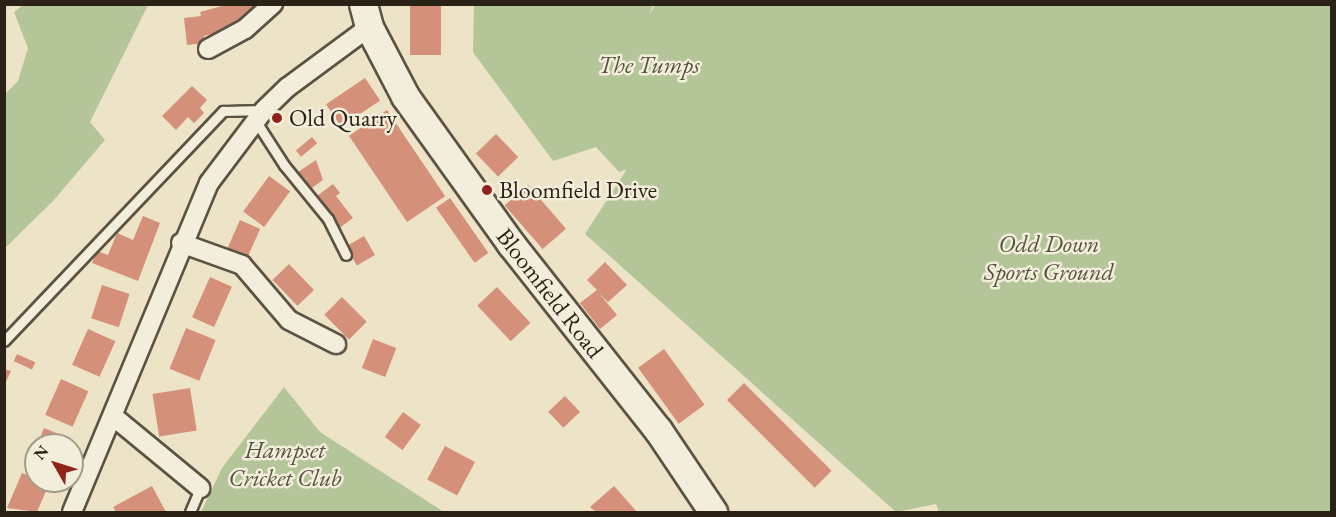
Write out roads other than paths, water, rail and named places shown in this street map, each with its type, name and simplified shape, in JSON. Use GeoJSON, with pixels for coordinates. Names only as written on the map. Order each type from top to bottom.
{"type":"FeatureCollection","features":[{"type":"Feature","properties":{"kind":"street"},"geometry":{"type":"LineString","coordinates":[[208,49],[245,29],[273,4]]}},
{"type":"Feature","properties":{"kind":"street"},"geometry":{"type":"LineString","coordinates":[[72,513],[114,417],[181,243],[209,183],[260,115],[366,16]]}},
{"type":"Feature","properties":{"kind":"street","name":"Bloomfield Road"},"geometry":{"type":"LineString","coordinates":[[366,16],[405,96],[510,244],[651,421],[713,513]]}},
{"type":"Feature","properties":{"kind":"street"},"geometry":{"type":"LineString","coordinates":[[181,243],[242,265],[289,320],[336,344]]}},
{"type":"Feature","properties":{"kind":"street"},"geometry":{"type":"LineString","coordinates":[[114,417],[200,488]]}},
{"type":"Feature","properties":{"kind":"lane"},"geometry":{"type":"LineString","coordinates":[[4,341],[223,111],[260,115],[284,165],[328,219],[345,255]]}},
{"type":"Feature","properties":{"kind":"lane"},"geometry":{"type":"LineString","coordinates":[[190,513],[200,488]]}},
{"type":"Feature","properties":{"kind":"place","name":"Old Quarry"},"geometry":{"type":"Point","coordinates":[277,118]}},
{"type":"Feature","properties":{"kind":"place","name":"Bloomfield Drive"},"geometry":{"type":"Point","coordinates":[487,190]}},
{"type":"Feature","properties":{"kind":"park label","name":"The Tumps"},"geometry":{"type":"Point","coordinates":[649,65]}},
{"type":"Feature","properties":{"kind":"park label","name":"Odd Down Sports Ground"},"geometry":{"type":"Point","coordinates":[1049,258]}},
{"type":"Feature","properties":{"kind":"park label","name":"Hampset Cricket Club"},"geometry":{"type":"Point","coordinates":[285,464]}}]}
